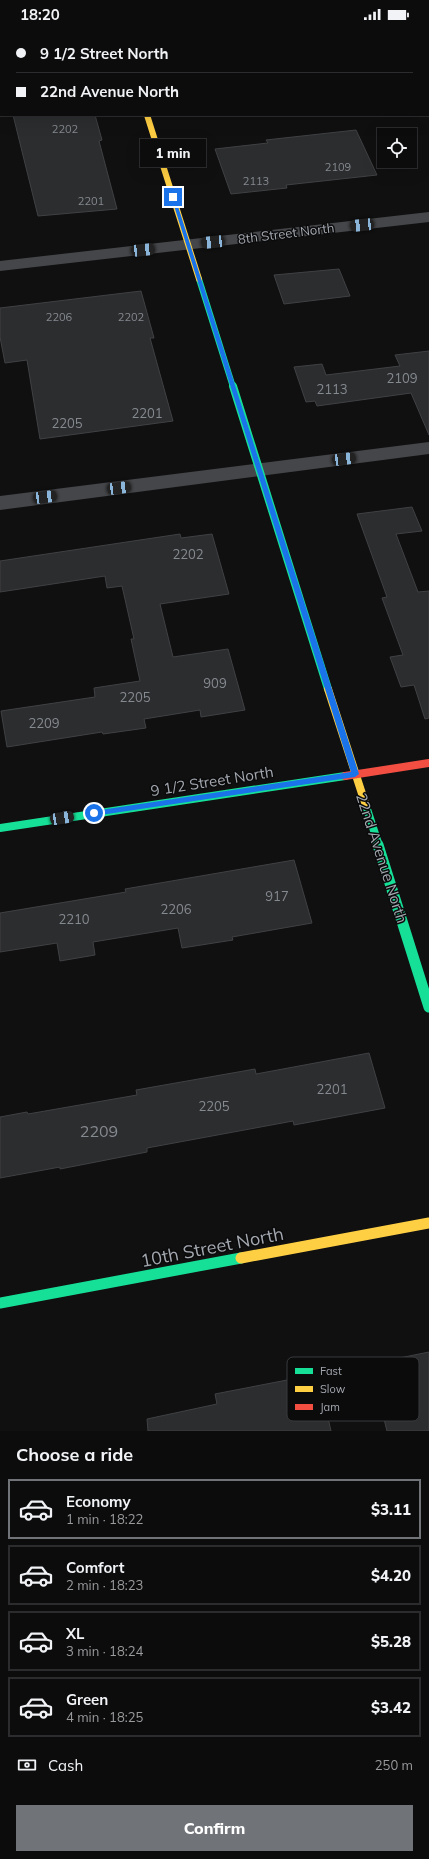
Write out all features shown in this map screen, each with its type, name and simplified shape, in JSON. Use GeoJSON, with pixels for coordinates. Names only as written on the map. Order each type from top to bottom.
{"type":"FeatureCollection","features":[{"type":"Feature","properties":{"kind":"street","name":"22nd Avenue North"},"geometry":{"type":"LineString","coordinates":[[147,116],[429,1007]]}},
{"type":"Feature","properties":{"kind":"street","name":"8th Street North"},"geometry":{"type":"LineString","coordinates":[[0,266],[429,217]]}},
{"type":"Feature","properties":{"kind":"street"},"geometry":{"type":"LineString","coordinates":[[0,503],[429,448]]}},
{"type":"Feature","properties":{"kind":"street","name":"9 1/2 Street North"},"geometry":{"type":"LineString","coordinates":[[0,828],[429,763]]}},
{"type":"Feature","properties":{"kind":"street","name":"10th Street North"},"geometry":{"type":"LineString","coordinates":[[0,1302],[429,1222]]}},
{"type":"Feature","properties":{"kind":"building"},"geometry":{"type":"Polygon","coordinates":[[[13,116],[95,116],[102,140],[99,141],[117,209],[38,216],[13,116]]]}},
{"type":"Feature","properties":{"kind":"building"},"geometry":{"type":"Polygon","coordinates":[[[356,130],[377,175],[286,185],[287,188],[231,194],[215,149],[268,143],[266,140],[356,130]]]}},
{"type":"Feature","properties":{"kind":"building"},"geometry":{"type":"Polygon","coordinates":[[[339,269],[350,296],[284,304],[274,275],[339,269]]]}},
{"type":"Feature","properties":{"kind":"building"},"geometry":{"type":"Polygon","coordinates":[[[141,291],[154,338],[150,338],[173,421],[40,439],[27,360],[5,363],[0,337],[0,308],[141,291]]]}},
{"type":"Feature","properties":{"kind":"building"},"geometry":{"type":"Polygon","coordinates":[[[429,351],[429,435],[411,393],[317,406],[315,401],[306,402],[294,367],[322,364],[326,375],[400,366],[395,355],[429,351]]]}},
{"type":"Feature","properties":{"kind":"building"},"geometry":{"type":"Polygon","coordinates":[[[412,507],[422,531],[396,534],[418,592],[429,591],[429,718],[425,719],[414,685],[401,687],[390,657],[403,655],[382,598],[387,597],[357,514],[412,507]]]}},
{"type":"Feature","properties":{"kind":"building"},"geometry":{"type":"Polygon","coordinates":[[[180,534],[181,538],[212,534],[229,594],[160,604],[173,657],[228,649],[245,710],[201,717],[200,710],[144,719],[146,728],[103,734],[102,732],[7,747],[1,711],[95,697],[94,688],[140,681],[131,639],[134,639],[122,586],[107,588],[105,576],[0,592],[0,561],[180,534]]]}},
{"type":"Feature","properties":{"kind":"building"},"geometry":{"type":"Polygon","coordinates":[[[294,860],[312,923],[232,937],[233,940],[182,948],[178,928],[93,942],[95,955],[60,961],[57,943],[0,952],[0,913],[126,892],[125,889],[294,860]]]}},
{"type":"Feature","properties":{"kind":"building"},"geometry":{"type":"Polygon","coordinates":[[[369,1053],[385,1108],[294,1125],[293,1121],[147,1148],[147,1152],[60,1169],[60,1167],[0,1178],[0,1117],[27,1112],[28,1114],[137,1095],[136,1090],[255,1069],[256,1074],[369,1053]]]}},
{"type":"Feature","properties":{"kind":"building"},"geometry":{"type":"Polygon","coordinates":[[[429,1352],[429,1431],[387,1431],[384,1421],[419,1421],[419,1357],[404,1357],[429,1352]]]}},
{"type":"Feature","properties":{"kind":"building"},"geometry":{"type":"Polygon","coordinates":[[[287,1380],[287,1421],[329,1421],[331,1431],[148,1431],[147,1419],[217,1404],[215,1394],[287,1380]]]}},
{"type":"Feature","properties":{"kind":"traffic: fast"},"geometry":{"type":"LineString","coordinates":[[199,279],[328,689]]}},
{"type":"Feature","properties":{"kind":"traffic: fast"},"geometry":{"type":"LineString","coordinates":[[0,828],[345,776]]}},
{"type":"Feature","properties":{"kind":"traffic: fast"},"geometry":{"type":"LineString","coordinates":[[366,806],[429,1007]]}},
{"type":"Feature","properties":{"kind":"traffic: fast"},"geometry":{"type":"LineString","coordinates":[[0,1303],[241,1258]]}},
{"type":"Feature","properties":{"kind":"traffic: slow"},"geometry":{"type":"LineString","coordinates":[[147,116],[199,279]]}},
{"type":"Feature","properties":{"kind":"traffic: slow"},"geometry":{"type":"LineString","coordinates":[[328,689],[366,806]]}},
{"type":"Feature","properties":{"kind":"traffic: slow"},"geometry":{"type":"LineString","coordinates":[[241,1258],[429,1223]]}},
{"type":"Feature","properties":{"kind":"traffic: jam"},"geometry":{"type":"LineString","coordinates":[[345,776],[429,763]]}},
{"type":"Feature","properties":{"kind":"route"},"geometry":{"type":"LineString","coordinates":[[94,813],[355,774],[173,197]]}}]}
